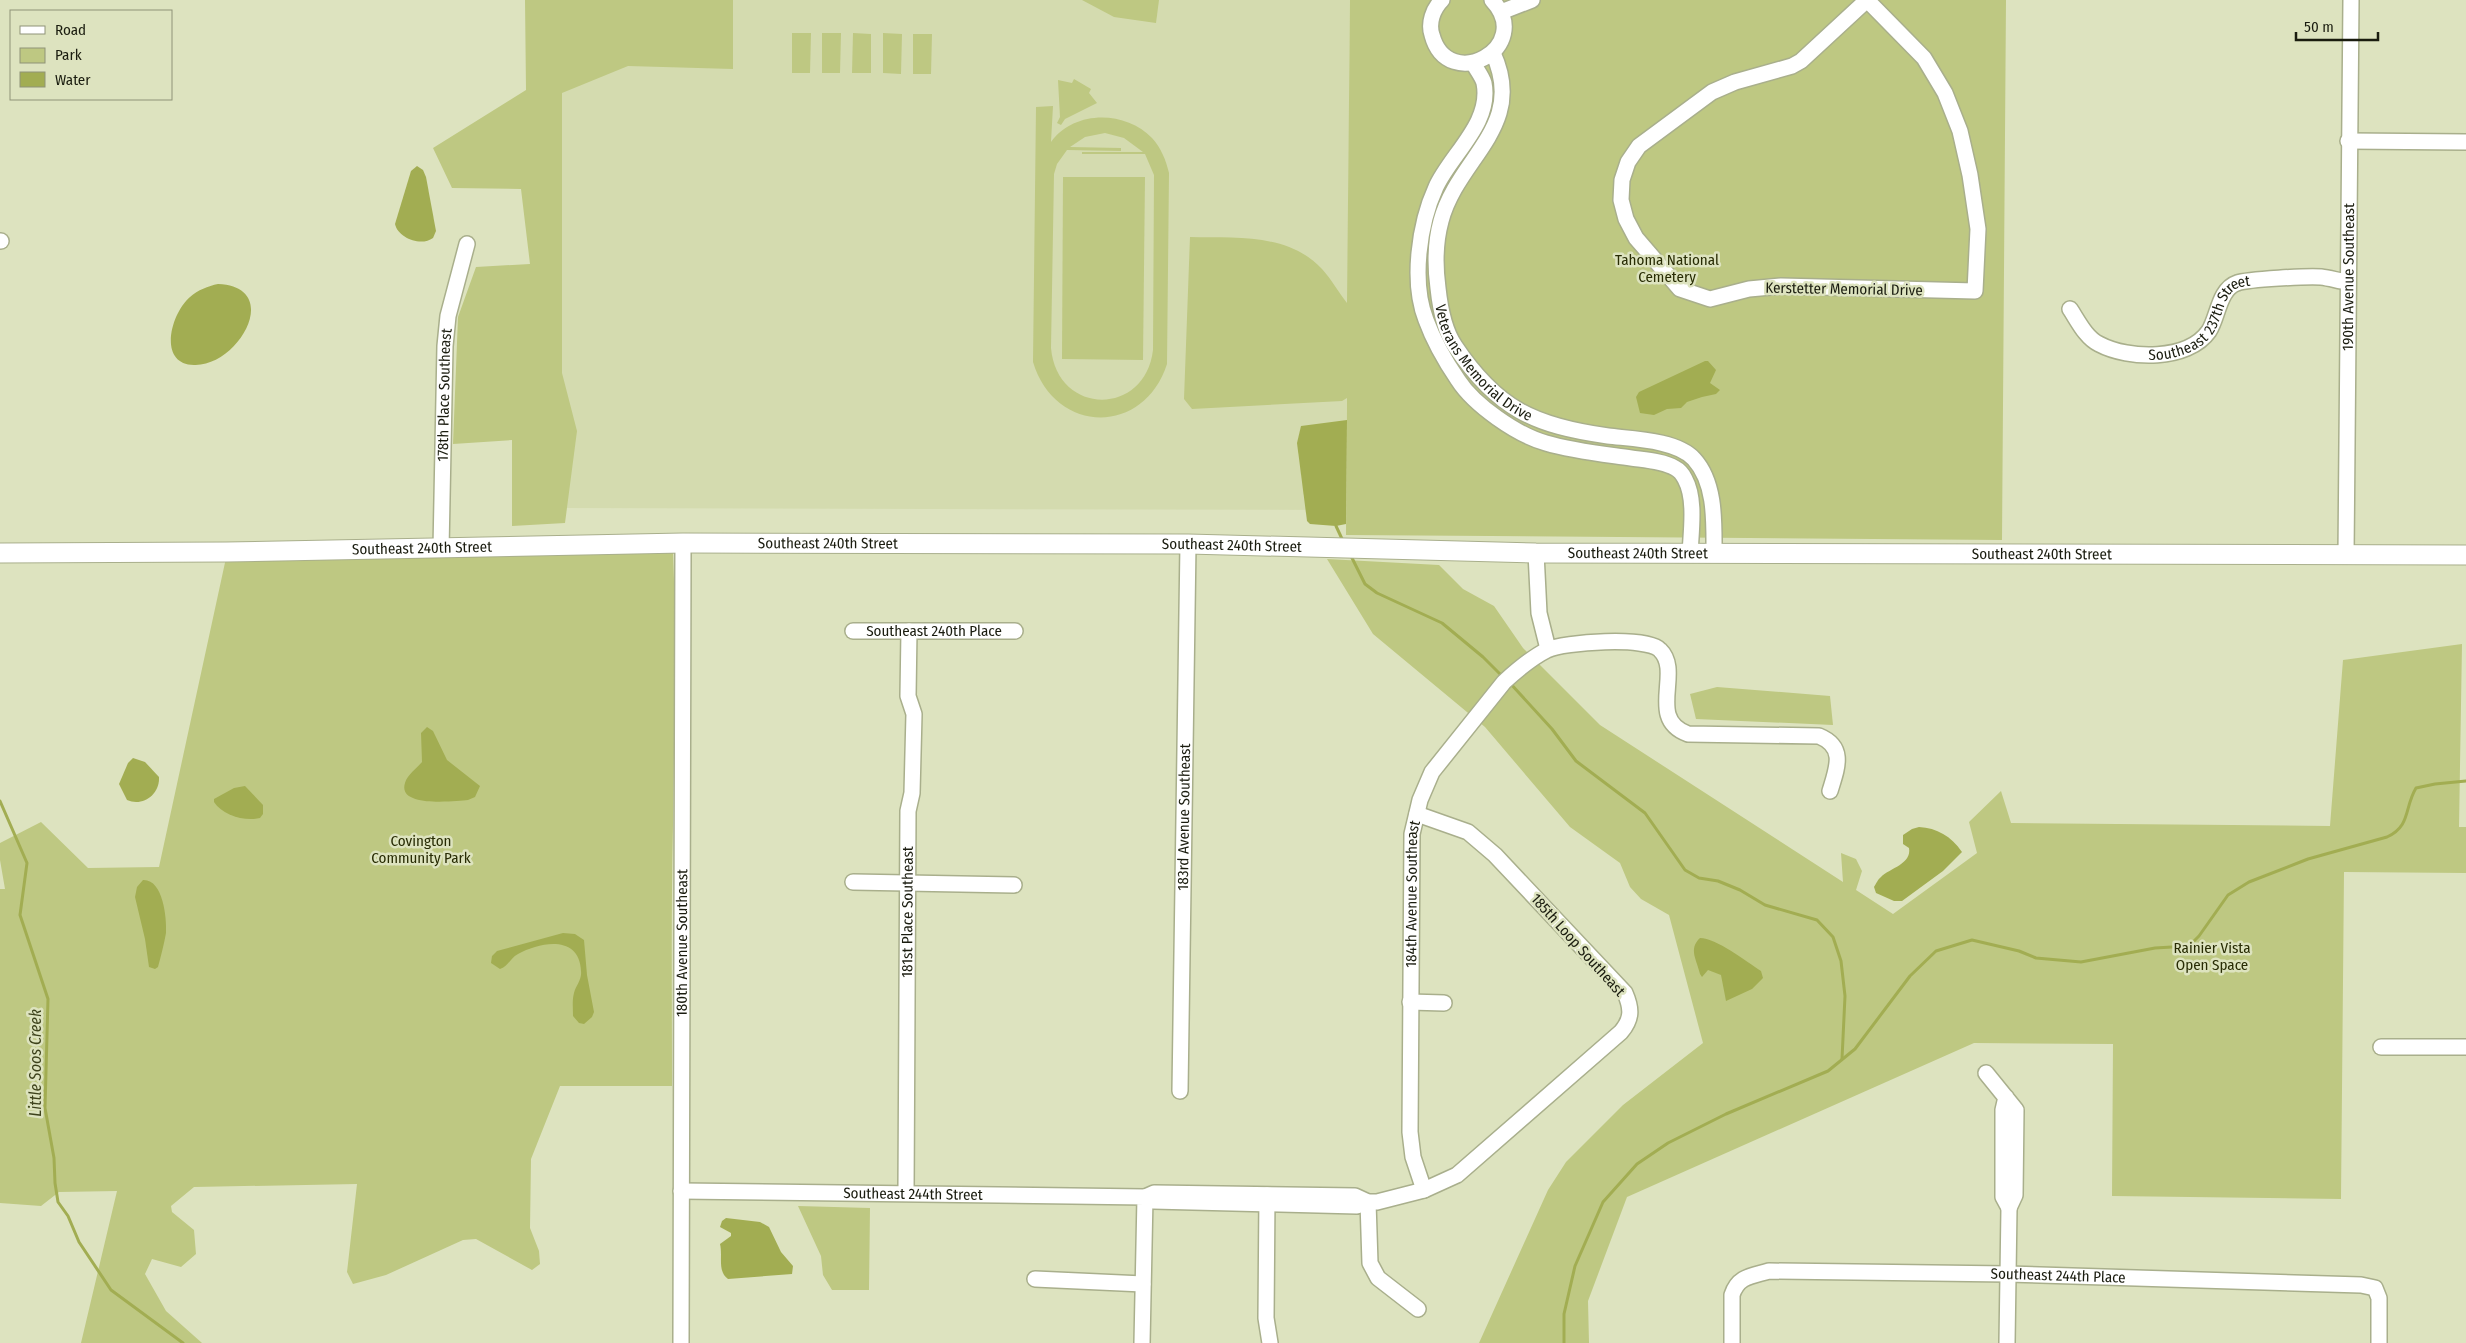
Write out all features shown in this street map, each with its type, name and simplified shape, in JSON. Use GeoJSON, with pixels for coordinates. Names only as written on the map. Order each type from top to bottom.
{"type":"FeatureCollection","features":[{"type":"Feature","properties":{"kind":"main road","name":"Southeast 240th Street"},"geometry":{"type":"LineString","coordinates":[[0,553],[441,549],[683,543],[1188,544],[1536,553],[2466,555]]}},
{"type":"Feature","properties":{"kind":"street"},"geometry":{"type":"LineString","coordinates":[[1442,0],[1433,12],[1431,22],[1433,41],[1445,56],[1464,63],[1473,63],[1493,53],[1503,34],[1496,6],[1532,0]]}},
{"type":"Feature","properties":{"kind":"street","name":"Kerstetter Memorial Drive"},"geometry":{"type":"LineString","coordinates":[[1867,0],[1924,58],[1945,93],[1960,131],[1970,175],[1978,229],[1975,291],[1781,286],[1749,289],[1722,298],[1710,299],[1698,297],[1680,289],[1636,238],[1626,219],[1621,200],[1622,180],[1628,162],[1639,146],[1712,92],[1735,82],[1792,66],[1801,61],[1867,0]]}},
{"type":"Feature","properties":{"kind":"street","name":"190th Avenue Southeast"},"geometry":{"type":"LineString","coordinates":[[2346,555],[2348,142],[2351,0]]}},
{"type":"Feature","properties":{"kind":"street","name":"Veterans Memorial Drive"},"geometry":{"type":"LineString","coordinates":[[1493,53],[1500,68],[1502,88],[1501,109],[1493,132],[1453,192],[1441,220],[1436,246],[1439,300],[1446,328],[1453,344],[1474,374],[1499,397],[1524,414],[1561,427],[1608,436],[1655,441],[1693,458],[1704,473],[1712,513],[1714,554]]}},
{"type":"Feature","properties":{"kind":"street","name":"Veterans Memorial Drive"},"geometry":{"type":"LineString","coordinates":[[1473,63],[1484,83],[1480,116],[1436,187],[1426,214],[1419,251],[1420,287],[1425,319],[1439,351],[1458,381],[1482,406],[1514,430],[1544,443],[1658,462],[1676,468],[1685,478],[1690,491],[1690,554]]}},
{"type":"Feature","properties":{"kind":"street"},"geometry":{"type":"LineString","coordinates":[[2348,142],[2466,142]]}},
{"type":"Feature","properties":{"kind":"street","name":"178th Place Southeast"},"geometry":{"type":"LineString","coordinates":[[441,549],[445,346],[448,316],[467,244]]}},
{"type":"Feature","properties":{"kind":"street","name":"Southeast 237th Street"},"geometry":{"type":"LineString","coordinates":[[2070,309],[2082,328],[2098,344],[2127,353],[2152,355],[2175,352],[2193,346],[2208,331],[2225,293],[2236,283],[2320,277],[2347,282]]}},
{"type":"Feature","properties":{"kind":"street"},"geometry":{"type":"LineString","coordinates":[[1607,455],[1608,436]]}},
{"type":"Feature","properties":{"kind":"street"},"geometry":{"type":"LineString","coordinates":[[1690,512],[1712,513]]}},
{"type":"Feature","properties":{"kind":"street","name":"180th Avenue Southeast"},"geometry":{"type":"LineString","coordinates":[[681,1343],[683,543]]}},
{"type":"Feature","properties":{"kind":"street","name":"183rd Avenue Southeast"},"geometry":{"type":"LineString","coordinates":[[1180,1091],[1188,544]]}},
{"type":"Feature","properties":{"kind":"street"},"geometry":{"type":"LineString","coordinates":[[1536,553],[1539,613],[1548,649],[1604,641],[1645,643],[1660,649],[1666,660],[1668,676],[1667,712],[1675,727],[1688,734],[1819,736],[1832,741],[1836,750],[1836,772],[1830,791]]}},
{"type":"Feature","properties":{"kind":"street","name":"Southeast 240th Place"},"geometry":{"type":"LineString","coordinates":[[854,631],[1015,630]]}},
{"type":"Feature","properties":{"kind":"street","name":"181st Place Southeast"},"geometry":{"type":"LineString","coordinates":[[906,1193],[908,811],[912,792],[914,714],[908,696],[909,631]]}},
{"type":"Feature","properties":{"kind":"street","name":"184th Avenue Southeast"},"geometry":{"type":"LineString","coordinates":[[1424,1190],[1414,1157],[1410,1132],[1411,851],[1417,814],[1425,785],[1442,757],[1504,682],[1517,669],[1548,649]]}},
{"type":"Feature","properties":{"kind":"street","name":"185th Loop Southeast"},"geometry":{"type":"LineString","coordinates":[[1417,814],[1468,832],[1495,855],[1625,993],[1631,1013],[1621,1032],[1457,1176],[1424,1190]]}},
{"type":"Feature","properties":{"kind":"street"},"geometry":{"type":"LineString","coordinates":[[853,882],[1014,884]]}},
{"type":"Feature","properties":{"kind":"street"},"geometry":{"type":"LineString","coordinates":[[1410,1002],[1444,1003]]}},
{"type":"Feature","properties":{"kind":"street"},"geometry":{"type":"LineString","coordinates":[[2381,1046],[2466,1047]]}},
{"type":"Feature","properties":{"kind":"street"},"geometry":{"type":"LineString","coordinates":[[1986,1072],[2006,1098],[2003,1110],[2003,1197],[2008,1208],[2007,1343]]}},
{"type":"Feature","properties":{"kind":"street","name":"Southeast 244th Street"},"geometry":{"type":"LineString","coordinates":[[681,1191],[1145,1197],[1154,1193],[1267,1199],[1355,1196],[1368,1202],[1377,1202],[1424,1190]]}},
{"type":"Feature","properties":{"kind":"street"},"geometry":{"type":"LineString","coordinates":[[1142,1343],[1145,1197]]}},
{"type":"Feature","properties":{"kind":"street"},"geometry":{"type":"LineString","coordinates":[[1267,1199],[1266,1318],[1270,1343]]}},
{"type":"Feature","properties":{"kind":"street"},"geometry":{"type":"LineString","coordinates":[[1368,1202],[1370,1263],[1378,1278],[1418,1309]]}},
{"type":"Feature","properties":{"kind":"street","name":"Southeast 244th Place"},"geometry":{"type":"LineString","coordinates":[[1732,1343],[1732,1295],[1742,1278],[1769,1271],[2008,1274],[2361,1285],[2375,1288],[2379,1298],[2379,1343]]}},
{"type":"Feature","properties":{"kind":"street"},"geometry":{"type":"LineString","coordinates":[[1035,1279],[1143,1284]]}},
{"type":"Feature","properties":{"kind":"shaded area"},"geometry":{"type":"Polygon","coordinates":[[[553,0],[1350,0],[1346,510],[558,508],[553,0]]]}},
{"type":"Feature","properties":{"kind":"green space"},"geometry":{"type":"Polygon","coordinates":[[[525,0],[733,0],[733,69],[628,66],[562,93],[562,373],[577,431],[565,523],[512,526],[512,440],[453,444],[458,317],[476,267],[530,264],[521,189],[452,188],[433,148],[526,90],[525,0]]]}},
{"type":"Feature","properties":{"kind":"green space"},"geometry":{"type":"Polygon","coordinates":[[[1082,0],[1159,0],[1156,23],[1114,17],[1082,0]]]}},
{"type":"Feature","properties":{"kind":"green space","name":"Tahoma National Cemetery"},"geometry":{"type":"Polygon","coordinates":[[[1350,0],[2006,0],[2002,540],[1346,535],[1347,398],[1342,401],[1192,409],[1184,399],[1190,237],[1261,240],[1278,243],[1294,249],[1309,257],[1322,269],[1347,303],[1350,0]]]}},
{"type":"Feature","properties":{"kind":"green space"},"geometry":{"type":"Polygon","coordinates":[[[792,33],[811,33],[810,73],[792,73],[792,33]]]}},
{"type":"Feature","properties":{"kind":"green space"},"geometry":{"type":"Polygon","coordinates":[[[822,33],[841,33],[840,73],[822,73],[822,33]]]}},
{"type":"Feature","properties":{"kind":"green space"},"geometry":{"type":"Polygon","coordinates":[[[853,33],[871,34],[871,73],[852,73],[853,33]]]}},
{"type":"Feature","properties":{"kind":"green space"},"geometry":{"type":"Polygon","coordinates":[[[883,33],[902,34],[901,74],[883,73],[883,33]]]}},
{"type":"Feature","properties":{"kind":"green space"},"geometry":{"type":"Polygon","coordinates":[[[913,34],[932,34],[931,74],[913,74],[913,34]]]}},
{"type":"Feature","properties":{"kind":"green space"},"geometry":{"type":"Polygon","coordinates":[[[1074,79],[1091,89],[1089,93],[1097,103],[1065,119],[1061,125],[1057,123],[1060,117],[1058,80],[1072,83],[1074,79]]]}},
{"type":"Feature","properties":{"kind":"green space"},"geometry":{"type":"Polygon","coordinates":[[[1053,106],[1051,142],[1061,131],[1086,119],[1114,119],[1128,122],[1152,138],[1161,150],[1168,168],[1167,364],[1156,388],[1139,404],[1120,414],[1100,417],[1079,414],[1060,403],[1044,386],[1033,362],[1036,107],[1053,106]],[[1105,133],[1085,137],[1070,147],[1121,148],[1121,151],[1067,150],[1057,164],[1054,174],[1051,348],[1057,370],[1068,386],[1084,396],[1101,400],[1119,397],[1135,388],[1147,372],[1153,350],[1154,175],[1145,154],[1082,154],[1082,152],[1143,152],[1124,138],[1105,133]]]}},
{"type":"Feature","properties":{"kind":"green space"},"geometry":{"type":"Polygon","coordinates":[[[1063,177],[1145,177],[1143,360],[1062,359],[1063,177]]]}},
{"type":"Feature","properties":{"kind":"green space","name":"Covington Community Park"},"geometry":{"type":"Polygon","coordinates":[[[673,553],[675,655],[672,1086],[560,1086],[531,1159],[530,1228],[539,1251],[540,1264],[532,1270],[476,1239],[463,1240],[386,1275],[353,1284],[347,1272],[357,1184],[194,1187],[171,1206],[172,1212],[194,1230],[196,1254],[181,1267],[152,1259],[145,1274],[166,1311],[202,1343],[81,1343],[117,1191],[59,1192],[41,1206],[0,1203],[0,889],[5,889],[0,860],[0,843],[41,822],[88,868],[159,867],[226,558],[673,553]]]}},
{"type":"Feature","properties":{"kind":"green space","name":"Rainier Vista Open Space"},"geometry":{"type":"Polygon","coordinates":[[[1327,559],[1439,565],[1463,589],[1494,606],[1523,648],[1600,725],[1843,882],[1841,853],[1856,859],[1862,871],[1856,890],[1893,914],[1977,853],[1969,822],[2001,791],[2011,823],[2330,826],[2343,660],[2462,644],[2459,827],[2466,827],[2466,873],[2344,872],[2341,1199],[2112,1196],[2113,1044],[1974,1043],[1627,1197],[1588,1301],[1589,1343],[1479,1343],[1548,1190],[1566,1162],[1623,1105],[1703,1043],[1669,915],[1641,899],[1630,887],[1620,863],[1570,827],[1485,727],[1373,634],[1327,559]]]}},
{"type":"Feature","properties":{"kind":"green space"},"geometry":{"type":"Polygon","coordinates":[[[1717,687],[1830,696],[1833,725],[1696,719],[1690,694],[1717,687]]]}},
{"type":"Feature","properties":{"kind":"green space"},"geometry":{"type":"Polygon","coordinates":[[[798,1206],[870,1208],[869,1290],[832,1290],[823,1275],[821,1256],[798,1206]]]}},
{"type":"Feature","properties":{"kind":"water"},"geometry":{"type":"Polygon","coordinates":[[[417,166],[423,170],[426,177],[436,231],[433,238],[422,242],[405,237],[395,224],[411,171],[417,166]]]}},
{"type":"Feature","properties":{"kind":"water"},"geometry":{"type":"Polygon","coordinates":[[[218,284],[238,288],[248,298],[251,311],[247,326],[238,341],[226,354],[210,362],[194,365],[182,362],[175,356],[171,347],[173,325],[177,314],[190,297],[203,289],[218,284]]]}},
{"type":"Feature","properties":{"kind":"water"},"geometry":{"type":"Polygon","coordinates":[[[1708,361],[1716,370],[1710,383],[1720,390],[1716,394],[1687,402],[1681,408],[1667,409],[1654,415],[1640,413],[1636,397],[1639,392],[1708,361]]]}},
{"type":"Feature","properties":{"kind":"water"},"geometry":{"type":"Polygon","coordinates":[[[1347,420],[1346,524],[1336,526],[1310,524],[1307,521],[1297,443],[1301,426],[1347,420]]]}},
{"type":"Feature","properties":{"kind":"water"},"geometry":{"type":"Polygon","coordinates":[[[427,727],[433,731],[447,760],[480,786],[475,797],[468,800],[440,802],[418,800],[405,791],[406,780],[422,762],[421,733],[427,727]]]}},
{"type":"Feature","properties":{"kind":"water"},"geometry":{"type":"Polygon","coordinates":[[[133,758],[145,762],[159,777],[159,783],[154,794],[139,802],[127,800],[119,784],[128,763],[133,758]]]}},
{"type":"Feature","properties":{"kind":"water"},"geometry":{"type":"Polygon","coordinates":[[[245,786],[263,805],[263,814],[260,818],[248,819],[228,814],[222,811],[214,802],[214,799],[234,788],[245,786]]]}},
{"type":"Feature","properties":{"kind":"water"},"geometry":{"type":"Polygon","coordinates":[[[1919,827],[1938,831],[1953,841],[1962,852],[1943,871],[1902,901],[1894,901],[1876,893],[1874,887],[1879,879],[1907,858],[1909,848],[1903,844],[1903,835],[1919,827]]]}},
{"type":"Feature","properties":{"kind":"water"},"geometry":{"type":"Polygon","coordinates":[[[143,880],[150,881],[159,892],[166,918],[166,933],[158,967],[155,969],[149,967],[145,939],[135,897],[137,887],[143,880]]]}},
{"type":"Feature","properties":{"kind":"water"},"geometry":{"type":"Polygon","coordinates":[[[563,933],[575,934],[584,940],[587,975],[594,1012],[592,1017],[584,1024],[579,1023],[573,1016],[573,996],[580,980],[581,971],[579,959],[574,951],[567,946],[548,944],[537,946],[515,956],[500,969],[491,963],[492,956],[497,951],[563,933]]]}},
{"type":"Feature","properties":{"kind":"water"},"geometry":{"type":"Polygon","coordinates":[[[1700,938],[1707,939],[1731,951],[1761,971],[1763,978],[1752,989],[1726,1001],[1721,975],[1708,970],[1702,977],[1700,974],[1694,951],[1696,942],[1700,938]]]}},
{"type":"Feature","properties":{"kind":"water"},"geometry":{"type":"Polygon","coordinates":[[[726,1218],[760,1222],[769,1227],[781,1252],[793,1266],[792,1274],[728,1279],[721,1268],[720,1244],[731,1236],[731,1233],[720,1227],[722,1221],[726,1218]]]}},
{"type":"Feature","properties":{"kind":"waterway"},"geometry":{"type":"LineString","coordinates":[[1336,526],[1343,541]]}},
{"type":"Feature","properties":{"kind":"waterway"},"geometry":{"type":"LineString","coordinates":[[1351,556],[1365,584],[1377,593],[1442,623],[1483,657],[1502,676]]}},
{"type":"Feature","properties":{"kind":"waterway"},"geometry":{"type":"LineString","coordinates":[[1509,682],[1552,729],[1576,761],[1645,813],[1685,870],[1699,878],[1718,881],[1740,890],[1765,905],[1817,920],[1833,937],[1841,961],[1845,996],[1842,1059]]}},
{"type":"Feature","properties":{"kind":"waterway"},"geometry":{"type":"LineString","coordinates":[[1564,1343],[1564,1314],[1575,1266],[1603,1202],[1637,1164],[1668,1143],[1726,1114],[1828,1071],[1855,1049],[1910,976],[1936,951],[1972,940],[2019,951],[2036,958],[2081,962],[2155,948],[2189,946],[2199,936],[2228,895],[2249,882],[2308,859],[2387,837],[2395,833],[2404,822],[2416,788],[2466,781]]}},
{"type":"Feature","properties":{"kind":"waterway","name":"Little Soos Creek"},"geometry":{"type":"LineString","coordinates":[[0,801],[27,863],[20,915],[48,999],[45,1108],[54,1158],[58,1202],[68,1216],[79,1242],[111,1290],[183,1343]]}}]}
